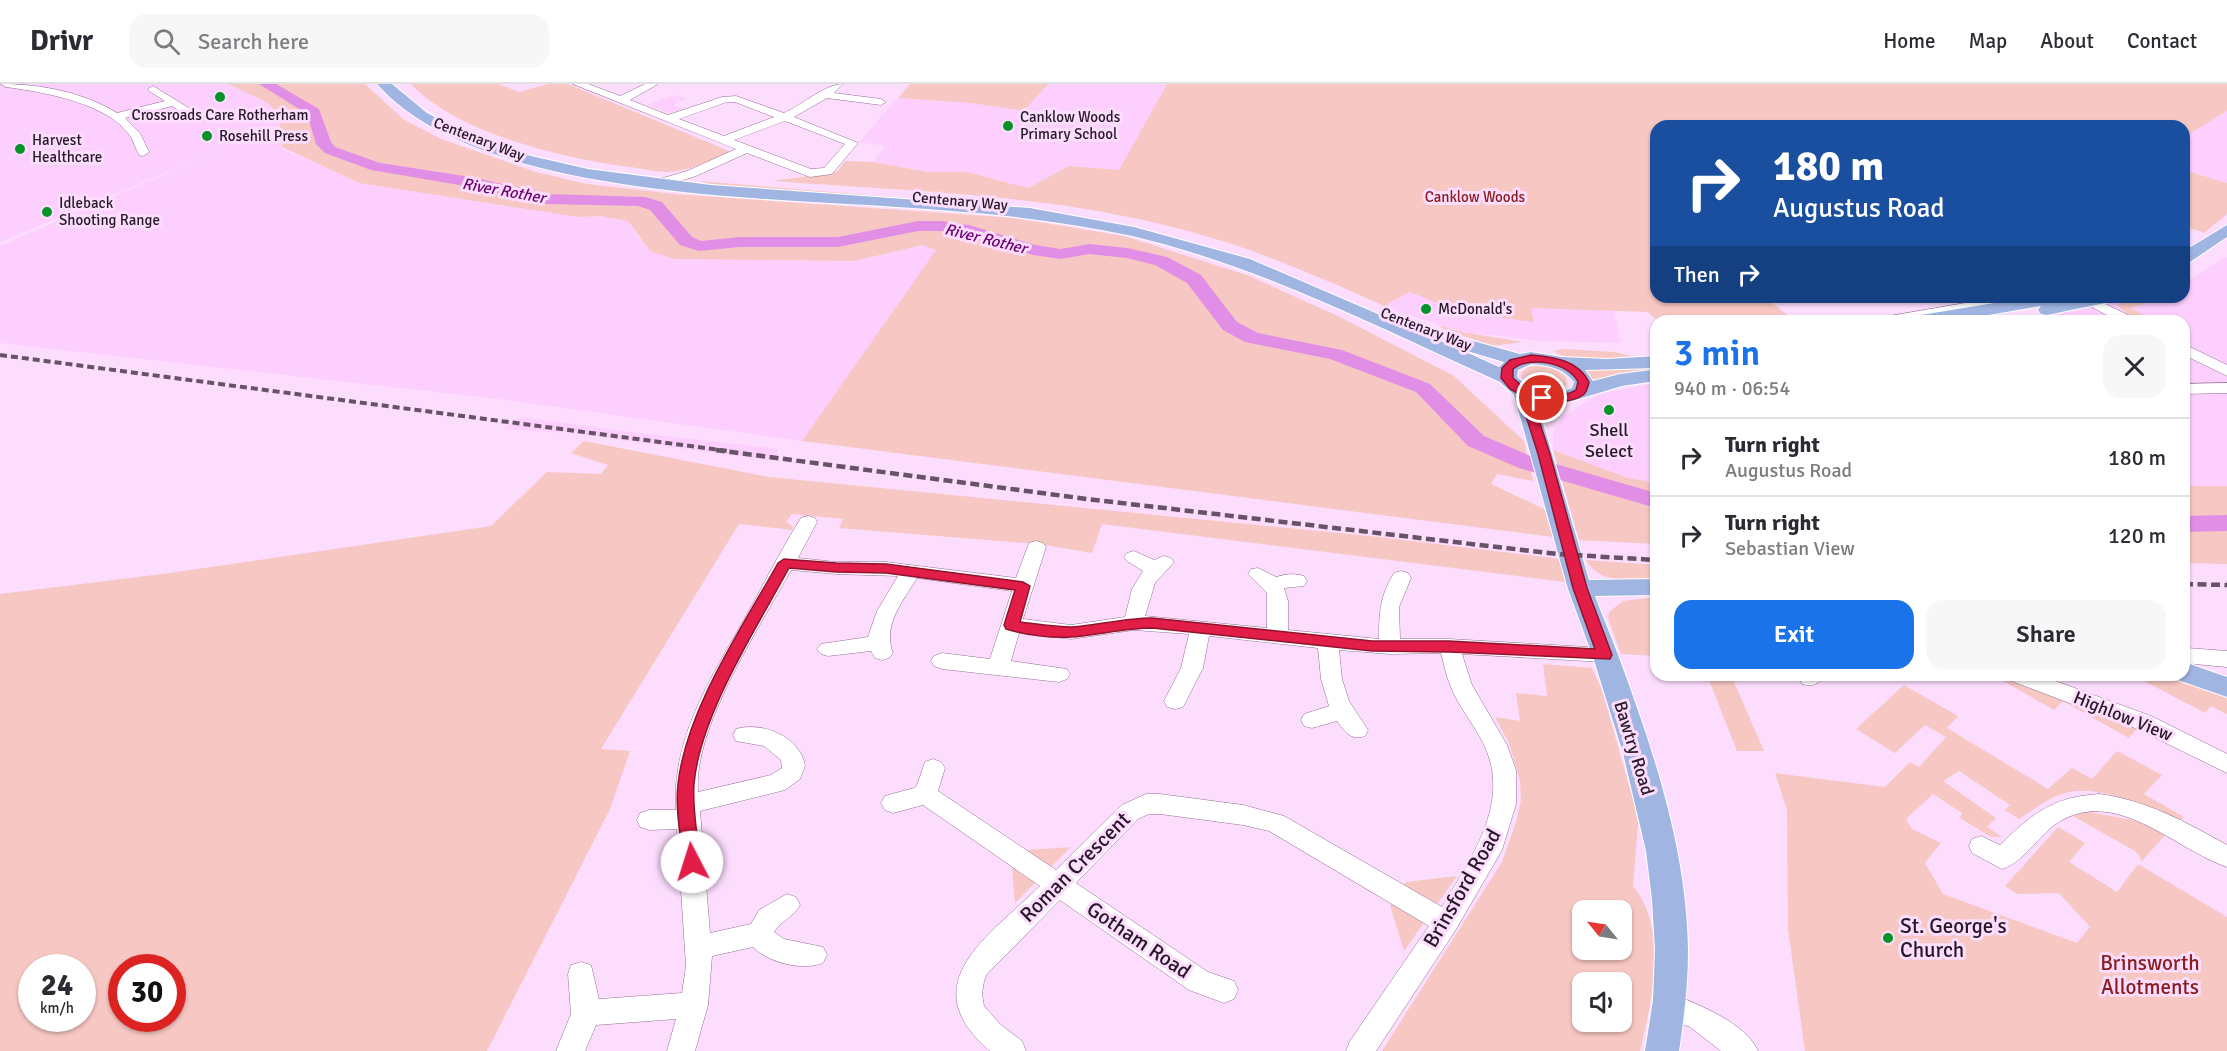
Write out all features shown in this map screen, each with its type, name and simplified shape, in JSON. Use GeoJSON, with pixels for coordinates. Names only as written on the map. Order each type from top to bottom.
{"type":"FeatureCollection","features":[{"type":"Feature","properties":{"kind":"main road","name":"Centenary Way"},"geometry":{"type":"LineString","coordinates":[[384,84],[427,119],[492,148],[573,171],[708,189],[986,208],[1077,220],[1158,237],[1244,263],[1347,307]]}},
{"type":"Feature","properties":{"kind":"main road","name":"Centenary Way"},"geometry":{"type":"LineString","coordinates":[[397,84],[429,110],[457,127],[517,148],[603,166],[688,177],[1028,207],[1138,226],[1252,258],[1423,330],[1461,344],[1519,360],[1541,358],[1561,363],[1607,365],[1650,362]]}},
{"type":"Feature","properties":{"kind":"main road"},"geometry":{"type":"LineString","coordinates":[[688,177],[687,180],[692,183],[708,189]]}},
{"type":"Feature","properties":{"kind":"main road"},"geometry":{"type":"LineString","coordinates":[[2190,246],[2223,240]]}},
{"type":"Feature","properties":{"kind":"main road"},"geometry":{"type":"LineString","coordinates":[[2190,255],[2223,240]]}},
{"type":"Feature","properties":{"kind":"main road"},"geometry":{"type":"LineString","coordinates":[[2190,266],[2223,240]]}},
{"type":"Feature","properties":{"kind":"main road"},"geometry":{"type":"LineString","coordinates":[[1956,315],[2028,303]]}},
{"type":"Feature","properties":{"kind":"main road"},"geometry":{"type":"LineString","coordinates":[[2016,315],[2080,303]]}},
{"type":"Feature","properties":{"kind":"main road"},"geometry":{"type":"LineString","coordinates":[[1347,307],[1507,378],[1514,387],[1524,393],[1542,398],[1573,395],[1620,380],[1650,376]]}},
{"type":"Feature","properties":{"kind":"main road"},"geometry":{"type":"LineString","coordinates":[[1347,307],[1485,378],[1510,401],[1545,457]]}},
{"type":"Feature","properties":{"kind":"main road"},"geometry":{"type":"LineString","coordinates":[[1507,378],[1508,368],[1519,360]]}},
{"type":"Feature","properties":{"kind":"main road"},"geometry":{"type":"LineString","coordinates":[[1561,363],[1580,375],[1584,382],[1573,395]]}},
{"type":"Feature","properties":{"kind":"main road","name":"Bawtry Road"},"geometry":{"type":"LineString","coordinates":[[1524,393],[1545,457],[1580,588],[1605,655],[1652,805],[1663,863],[1673,950],[1662,1051]]}},
{"type":"Feature","properties":{"kind":"main road","name":"Bawtry Road"},"geometry":{"type":"LineString","coordinates":[[1545,457],[1551,421],[1573,395]]}},
{"type":"Feature","properties":{"kind":"main road"},"geometry":{"type":"LineString","coordinates":[[1580,588],[1650,587]]}},
{"type":"Feature","properties":{"kind":"main road"},"geometry":{"type":"LineString","coordinates":[[2190,667],[2227,687]]}},
{"type":"Feature","properties":{"kind":"street"},"geometry":{"type":"LineString","coordinates":[[6,84],[38,86],[74,98],[116,117],[140,139],[143,152]]}},
{"type":"Feature","properties":{"kind":"street"},"geometry":{"type":"LineString","coordinates":[[578,84],[806,172],[828,171],[851,141],[733,98],[670,118]]}},
{"type":"Feature","properties":{"kind":"street"},"geometry":{"type":"LineString","coordinates":[[621,100],[653,84]]}},
{"type":"Feature","properties":{"kind":"street"},"geometry":{"type":"LineString","coordinates":[[153,89],[199,118]]}},
{"type":"Feature","properties":{"kind":"street"},"geometry":{"type":"LineString","coordinates":[[723,140],[810,106],[829,89],[881,102]]}},
{"type":"Feature","properties":{"kind":"street"},"geometry":{"type":"LineString","coordinates":[[116,117],[174,102]]}},
{"type":"Feature","properties":{"kind":"street"},"geometry":{"type":"LineString","coordinates":[[657,184],[688,177],[710,163],[746,149]]}},
{"type":"Feature","properties":{"kind":"street"},"geometry":{"type":"LineString","coordinates":[[1920,315],[1990,303]]}},
{"type":"Feature","properties":{"kind":"street"},"geometry":{"type":"LineString","coordinates":[[2106,303],[2121,315]]}},
{"type":"Feature","properties":{"kind":"street"},"geometry":{"type":"LineString","coordinates":[[2190,352],[2227,371]]}},
{"type":"Feature","properties":{"kind":"street"},"geometry":{"type":"LineString","coordinates":[[2190,389],[2227,388]]}},
{"type":"Feature","properties":{"kind":"street"},"geometry":{"type":"LineString","coordinates":[[681,1051],[694,1005],[699,947],[687,812],[687,772],[709,703],[808,522]]}},
{"type":"Feature","properties":{"kind":"street"},"geometry":{"type":"LineString","coordinates":[[998,667],[1036,547]]}},
{"type":"Feature","properties":{"kind":"street"},"geometry":{"type":"LineString","coordinates":[[1134,557],[1159,566],[1140,593],[1134,623]]}},
{"type":"Feature","properties":{"kind":"street"},"geometry":{"type":"LineString","coordinates":[[784,563],[911,571],[1023,586]]}},
{"type":"Feature","properties":{"kind":"street"},"geometry":{"type":"LineString","coordinates":[[828,649],[880,648],[884,616],[903,588],[911,571]]}},
{"type":"Feature","properties":{"kind":"street"},"geometry":{"type":"LineString","coordinates":[[1390,646],[1389,607],[1401,578]]}},
{"type":"Feature","properties":{"kind":"street"},"geometry":{"type":"LineString","coordinates":[[1277,637],[1278,604],[1266,579],[1297,581]]}},
{"type":"Feature","properties":{"kind":"street"},"geometry":{"type":"LineString","coordinates":[[1011,625],[1071,632],[1134,623],[1328,643],[1449,646],[1605,655]]}},
{"type":"Feature","properties":{"kind":"street"},"geometry":{"type":"LineString","coordinates":[[1175,701],[1192,668],[1200,628]]}},
{"type":"Feature","properties":{"kind":"street"},"geometry":{"type":"LineString","coordinates":[[1328,643],[1328,670],[1341,711],[1357,730]]}},
{"type":"Feature","properties":{"kind":"street","name":"Brinsford Road"},"geometry":{"type":"LineString","coordinates":[[1360,1051],[1446,923],[1492,843],[1499,825],[1506,788],[1504,770],[1496,745],[1461,686],[1449,646]]}},
{"type":"Feature","properties":{"kind":"street"},"geometry":{"type":"LineString","coordinates":[[2190,663],[2227,659]]}},
{"type":"Feature","properties":{"kind":"street"},"geometry":{"type":"LineString","coordinates":[[942,661],[1059,674]]}},
{"type":"Feature","properties":{"kind":"street","name":"Highlow View"},"geometry":{"type":"LineString","coordinates":[[2033,681],[2143,722],[2227,764]]}},
{"type":"Feature","properties":{"kind":"street"},"geometry":{"type":"LineString","coordinates":[[1312,720],[1341,711]]}},
{"type":"Feature","properties":{"kind":"street"},"geometry":{"type":"LineString","coordinates":[[649,820],[687,812],[777,783],[790,776],[794,770],[788,750],[768,739],[744,735]]}},
{"type":"Feature","properties":{"kind":"street"},"geometry":{"type":"LineString","coordinates":[[893,803],[925,794],[930,788],[933,768]]}},
{"type":"Feature","properties":{"kind":"street","name":"Gotham Road"},"geometry":{"type":"LineString","coordinates":[[925,794],[1199,981],[1224,990]]}},
{"type":"Feature","properties":{"kind":"street","name":"Roman Crescent"},"geometry":{"type":"LineString","coordinates":[[1012,1051],[979,1025],[972,1013],[968,997],[970,981],[977,966],[1130,812],[1146,804],[1243,815],[1275,823],[1446,923]]}},
{"type":"Feature","properties":{"kind":"street"},"geometry":{"type":"LineString","coordinates":[[1981,846],[2001,859],[2054,814],[2071,807],[2103,805],[2123,808],[2166,823],[2227,857]]}},
{"type":"Feature","properties":{"kind":"street"},"geometry":{"type":"LineString","coordinates":[[699,947],[759,934],[768,918],[787,905]]}},
{"type":"Feature","properties":{"kind":"street"},"geometry":{"type":"LineString","coordinates":[[759,934],[764,943],[780,951],[814,955]]}},
{"type":"Feature","properties":{"kind":"street"},"geometry":{"type":"LineString","coordinates":[[570,1051],[587,1013],[581,974]]}},
{"type":"Feature","properties":{"kind":"street"},"geometry":{"type":"LineString","coordinates":[[587,1013],[694,1005]]}},
{"type":"Feature","properties":{"kind":"street"},"geometry":{"type":"LineString","coordinates":[[1668,1006],[1700,1018],[1744,1051]]}},
{"type":"Feature","properties":{"kind":"shaded area"},"geometry":{"type":"Polygon","coordinates":[[[0,84],[228,84],[268,103],[279,116],[282,149],[359,183],[578,217],[600,216],[629,221],[639,239],[674,259],[854,261],[924,245],[937,250],[802,441],[506,400],[0,343],[0,246],[225,148],[0,242],[0,84]]]}},
{"type":"Feature","properties":{"kind":"shaded area","name":"Canklow Woods Primary School"},"geometry":{"type":"Polygon","coordinates":[[[1048,84],[1167,84],[1120,170],[1069,166],[1028,188],[967,172],[928,172],[873,162],[885,146],[859,142],[898,98],[970,103],[1024,111],[1048,84]]]}},
{"type":"Feature","properties":{"kind":"shaded area"},"geometry":{"type":"Polygon","coordinates":[[[674,95],[687,98],[674,105],[685,110],[669,113],[647,104],[674,95]]]}},
{"type":"Feature","properties":{"kind":"shaded area"},"geometry":{"type":"Polygon","coordinates":[[[2227,111],[2227,183],[2190,172],[2190,133],[2227,111]]]}},
{"type":"Feature","properties":{"kind":"shaded area"},"geometry":{"type":"Polygon","coordinates":[[[2227,257],[2227,486],[2190,486],[2190,315],[2046,315],[2104,303],[2190,303],[2190,279],[2227,257]]]}},
{"type":"Feature","properties":{"kind":"shaded area"},"geometry":{"type":"Polygon","coordinates":[[[1410,292],[1458,312],[1533,321],[1530,308],[1614,310],[1621,343],[1543,341],[1462,332],[1393,310],[1387,304],[1410,292]]]}},
{"type":"Feature","properties":{"kind":"shaded area"},"geometry":{"type":"Polygon","coordinates":[[[1650,384],[1650,482],[1628,478],[1553,450],[1553,434],[1562,417],[1599,394],[1650,384]]]}},
{"type":"Feature","properties":{"kind":"shaded area"},"geometry":{"type":"Polygon","coordinates":[[[519,417],[779,449],[773,461],[572,433],[505,429],[519,417]]]}},
{"type":"Feature","properties":{"kind":"green space"},"geometry":{"type":"Polygon","coordinates":[[[228,84],[365,84],[403,119],[441,139],[536,172],[587,184],[674,194],[1014,218],[1124,236],[1247,275],[1340,317],[1454,376],[1524,441],[1533,481],[1497,474],[1491,484],[1544,509],[1553,537],[802,441],[936,250],[923,245],[854,261],[674,259],[650,251],[628,221],[600,216],[578,217],[359,183],[282,147],[279,116],[268,103],[228,84]]]}},
{"type":"Feature","properties":{"kind":"green space"},"geometry":{"type":"Polygon","coordinates":[[[411,84],[498,84],[519,92],[548,84],[568,84],[729,151],[727,154],[697,166],[666,172],[574,157],[543,150],[483,130],[431,102],[411,84]]]}},
{"type":"Feature","properties":{"kind":"green space"},"geometry":{"type":"Polygon","coordinates":[[[910,84],[1048,84],[1024,111],[970,103],[898,98],[910,84]]]}},
{"type":"Feature","properties":{"kind":"green space","name":"Canklow Woods"},"geometry":{"type":"Polygon","coordinates":[[[1167,84],[2227,84],[2227,111],[2190,133],[2190,120],[1650,120],[1650,303],[1772,303],[1788,315],[1651,315],[1648,312],[1531,308],[1534,322],[1458,312],[1410,292],[1387,304],[1392,309],[1279,261],[1212,238],[1158,223],[1104,212],[994,197],[773,181],[837,172],[845,161],[873,162],[928,172],[967,172],[1028,188],[1069,166],[1119,170],[1167,84]]]}},
{"type":"Feature","properties":{"kind":"green space"},"geometry":{"type":"Polygon","coordinates":[[[2190,172],[2227,183],[2227,214],[2204,233],[2190,228],[2190,172]]]}},
{"type":"Feature","properties":{"kind":"green space"},"geometry":{"type":"Polygon","coordinates":[[[699,181],[915,199],[716,185],[699,181]]]}},
{"type":"Feature","properties":{"kind":"green space"},"geometry":{"type":"Polygon","coordinates":[[[2119,303],[2149,303],[2130,308],[2145,315],[2130,315],[2117,305],[2119,303]]]}},
{"type":"Feature","properties":{"kind":"green space"},"geometry":{"type":"Polygon","coordinates":[[[1439,327],[1462,332],[1523,342],[1492,346],[1439,327]]]}},
{"type":"Feature","properties":{"kind":"green space"},"geometry":{"type":"Polygon","coordinates":[[[1564,349],[1615,352],[1633,357],[1580,358],[1560,355],[1554,351],[1564,349]]]}},
{"type":"Feature","properties":{"kind":"green space"},"geometry":{"type":"Polygon","coordinates":[[[1650,364],[1650,371],[1610,376],[1592,381],[1582,368],[1650,364]]]}},
{"type":"Feature","properties":{"kind":"green space"},"geometry":{"type":"Polygon","coordinates":[[[1529,367],[1554,369],[1566,377],[1567,385],[1548,391],[1535,388],[1521,376],[1522,372],[1529,367]]]}},
{"type":"Feature","properties":{"kind":"green space"},"geometry":{"type":"Polygon","coordinates":[[[584,441],[769,477],[1370,536],[1561,559],[1565,582],[1102,524],[1092,553],[1038,544],[839,528],[843,519],[792,514],[786,522],[793,526],[792,530],[739,524],[601,749],[630,751],[610,809],[487,1051],[0,1051],[0,594],[170,573],[491,526],[547,472],[601,474],[608,465],[571,453],[584,441]]]}},
{"type":"Feature","properties":{"kind":"green space"},"geometry":{"type":"Polygon","coordinates":[[[1553,450],[1628,478],[1650,482],[1650,544],[1579,540],[1553,450]]]}},
{"type":"Feature","properties":{"kind":"green space"},"geometry":{"type":"Polygon","coordinates":[[[2190,486],[2227,486],[2227,564],[2190,563],[2190,486]]]}},
{"type":"Feature","properties":{"kind":"green space"},"geometry":{"type":"Polygon","coordinates":[[[1586,560],[1650,565],[1650,578],[1617,579],[1600,574],[1586,560]]]}},
{"type":"Feature","properties":{"kind":"green space"},"geometry":{"type":"Polygon","coordinates":[[[1650,598],[1650,656],[1621,654],[1608,618],[1609,612],[1623,601],[1650,598]]]}},
{"type":"Feature","properties":{"kind":"green space"},"geometry":{"type":"Polygon","coordinates":[[[1543,664],[1592,668],[1602,690],[1638,824],[1633,886],[1644,904],[1651,923],[1654,944],[1653,988],[1640,1051],[1382,1051],[1502,862],[1521,800],[1520,781],[1509,743],[1495,717],[1520,721],[1516,693],[1547,696],[1543,664]]]}},
{"type":"Feature","properties":{"kind":"green space"},"geometry":{"type":"Polygon","coordinates":[[[1709,681],[1734,681],[1764,751],[1737,751],[1709,681]]]}},
{"type":"Feature","properties":{"kind":"green space"},"geometry":{"type":"Polygon","coordinates":[[[2003,681],[2064,699],[2138,727],[2129,738],[2063,701],[2054,710],[2003,681]]]}},
{"type":"Feature","properties":{"kind":"green space"},"geometry":{"type":"Polygon","coordinates":[[[2144,681],[2185,681],[2227,695],[2227,714],[2211,706],[2205,713],[2144,681]]]}},
{"type":"Feature","properties":{"kind":"green space","name":"Brinsworth Allotments"},"geometry":{"type":"Polygon","coordinates":[[[1904,685],[1958,716],[1947,728],[2048,789],[2072,768],[2092,779],[2117,751],[2162,775],[2144,794],[2184,817],[2178,823],[2120,798],[2089,791],[2074,791],[2059,795],[2019,819],[2005,810],[2010,805],[1959,771],[1943,781],[1996,818],[1987,827],[2002,837],[1991,837],[1960,818],[1962,813],[1933,794],[1906,819],[1912,829],[1941,843],[1925,863],[1943,894],[2077,943],[2090,927],[2059,893],[2017,894],[2005,886],[2058,827],[2085,843],[2069,862],[2117,892],[2138,864],[2227,917],[2227,1051],[1805,1051],[1788,929],[1787,810],[1775,773],[1885,787],[1910,762],[1919,767],[1946,737],[1925,725],[1895,753],[1856,729],[1904,685]]]}},
{"type":"Feature","properties":{"kind":"green space"},"geometry":{"type":"Polygon","coordinates":[[[2089,812],[2138,821],[2167,833],[2141,862],[2135,851],[2073,816],[2089,812]]]}},
{"type":"Feature","properties":{"kind":"green space"},"geometry":{"type":"Polygon","coordinates":[[[1071,847],[1015,903],[1012,867],[1028,850],[1071,847]]]}},
{"type":"Feature","properties":{"kind":"green space"},"geometry":{"type":"Polygon","coordinates":[[[1457,876],[1404,951],[1390,905],[1406,882],[1457,876]]]}},
{"type":"Feature","properties":{"kind":"waterway","name":"River Rother"},"geometry":{"type":"LineString","coordinates":[[266,84],[314,112],[324,144],[330,150],[377,167],[471,182],[547,199],[639,201],[656,206],[686,241],[699,246],[740,242],[838,242],[918,226],[941,226],[963,229],[1033,250],[1061,254],[1089,249],[1127,253],[1161,261],[1194,279],[1230,326],[1252,338],[1335,354],[1423,388],[1476,441],[1527,463],[1650,499]]}},
{"type":"Feature","properties":{"kind":"waterway","name":"River Rother"},"geometry":{"type":"LineString","coordinates":[[2190,524],[2227,523]]}},
{"type":"Feature","properties":{"kind":"railway"},"geometry":{"type":"LineString","coordinates":[[0,355],[728,451]]}},
{"type":"Feature","properties":{"kind":"railway"},"geometry":{"type":"LineString","coordinates":[[716,450],[1087,499],[1557,554],[1650,560]]}},
{"type":"Feature","properties":{"kind":"railway"},"geometry":{"type":"LineString","coordinates":[[2190,584],[2227,585]]}},
{"type":"Feature","properties":{"kind":"place","name":"Crossroads Care Rotherham"},"geometry":{"type":"Point","coordinates":[220,97]}},
{"type":"Feature","properties":{"kind":"place","name":"Canklow Woods Primary School"},"geometry":{"type":"Point","coordinates":[1008,126]}},
{"type":"Feature","properties":{"kind":"place","name":"Rosehill Press"},"geometry":{"type":"Point","coordinates":[207,136]}},
{"type":"Feature","properties":{"kind":"place","name":"Harvest Healthcare"},"geometry":{"type":"Point","coordinates":[20,149]}},
{"type":"Feature","properties":{"kind":"place","name":"Idleback Shooting Range"},"geometry":{"type":"Point","coordinates":[47,212]}},
{"type":"Feature","properties":{"kind":"place","name":"McDonald's"},"geometry":{"type":"Point","coordinates":[1426,309]}},
{"type":"Feature","properties":{"kind":"place","name":"Shell Select"},"geometry":{"type":"Point","coordinates":[1609,410]}},
{"type":"Feature","properties":{"kind":"place","name":"St. George's Church"},"geometry":{"type":"Point","coordinates":[1888,938]}},
{"type":"Feature","properties":{"kind":"route"},"geometry":{"type":"LineString","coordinates":[[692,862],[686,785],[693,748],[709,703],[784,563],[836,568],[886,568],[1023,586],[1011,625],[1047,630],[1071,632],[1134,623],[1152,623],[1328,643],[1372,646],[1449,646],[1605,655],[1580,588],[1544,454],[1524,393],[1514,387],[1507,378],[1508,368],[1519,360],[1541,358],[1572,368],[1584,382],[1581,392],[1573,396],[1542,398]]}}]}
